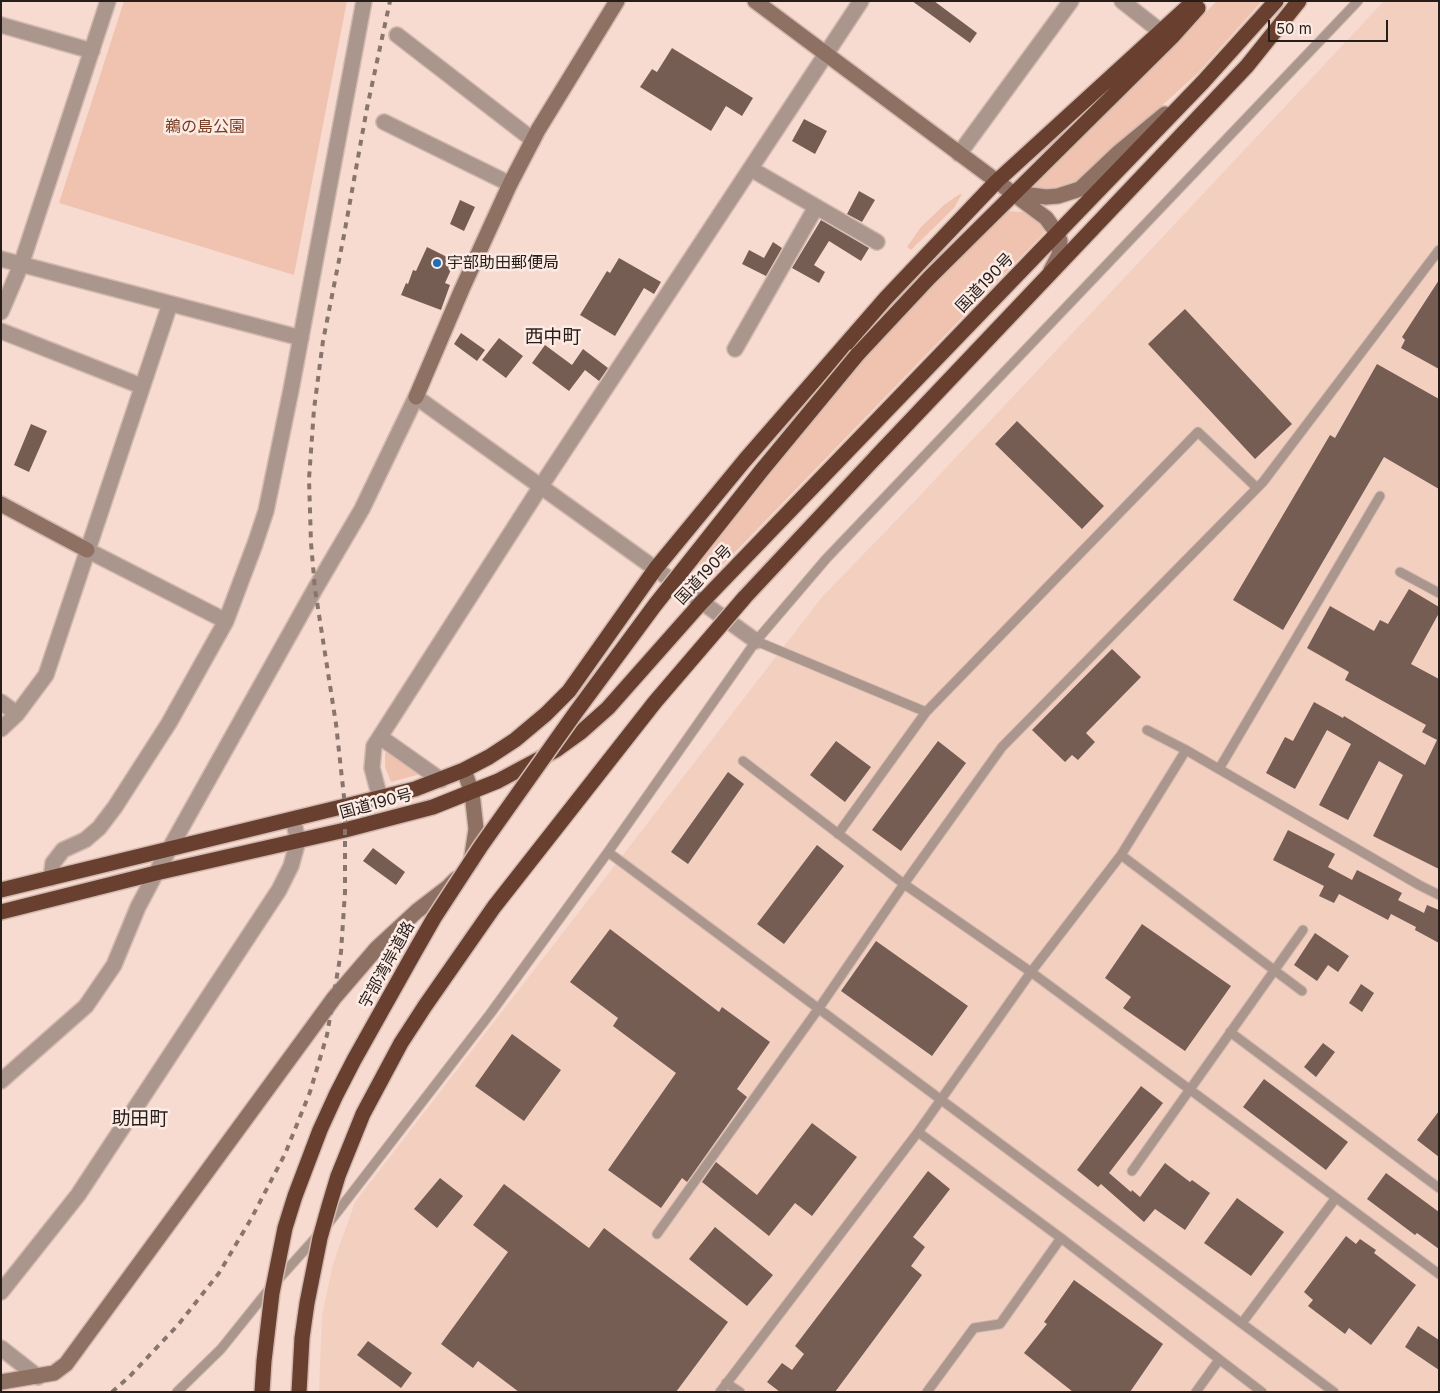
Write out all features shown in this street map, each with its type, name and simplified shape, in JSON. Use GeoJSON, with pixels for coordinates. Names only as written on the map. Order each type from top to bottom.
{"type":"FeatureCollection","features":[{"type":"Feature","properties":{"kind":"highway","name":"国道190号"},"geometry":{"type":"LineString","coordinates":[[1,890],[380,798],[442,780],[489,757],[515,740],[546,714],[569,691],[656,568],[744,460],[886,298],[997,181],[1194,1]]}},
{"type":"Feature","properties":{"kind":"highway","name":"宇部湾岸道路"},"geometry":{"type":"LineString","coordinates":[[262,1392],[272,1293],[285,1228],[320,1130],[345,1078],[414,952],[481,846],[655,605],[773,456],[858,355],[928,278],[1172,37],[1204,1]]}},
{"type":"Feature","properties":{"kind":"highway","name":"国道190号"},"geometry":{"type":"LineString","coordinates":[[1,912],[156,873],[298,842],[433,807],[472,793],[525,768],[556,750],[581,732],[608,708],[701,602],[1203,82],[1276,1]]}},
{"type":"Feature","properties":{"kind":"highway"},"geometry":{"type":"LineString","coordinates":[[299,1392],[306,1302],[320,1238],[338,1176],[350,1145],[380,1080],[425,1006],[494,907],[655,702],[744,597],[1247,66],[1299,1]]}},
{"type":"Feature","properties":{"kind":"street"},"geometry":{"type":"LineString","coordinates":[[1,312],[21,264],[108,1]]}},
{"type":"Feature","properties":{"kind":"street"},"geometry":{"type":"LineString","coordinates":[[51,878],[53,863],[63,850],[85,840],[99,828],[115,807],[169,722],[226,621],[266,511],[301,338],[364,1]]}},
{"type":"Feature","properties":{"kind":"street"},"geometry":{"type":"LineString","coordinates":[[1,1081],[86,1006],[114,965],[138,907],[156,873],[205,783],[362,509],[416,397],[462,288],[510,184],[533,140],[617,1]]}},
{"type":"Feature","properties":{"kind":"street"},"geometry":{"type":"LineString","coordinates":[[755,1],[1046,218],[1057,233],[1060,241],[1059,255],[1049,273]]}},
{"type":"Feature","properties":{"kind":"street"},"geometry":{"type":"LineString","coordinates":[[380,798],[372,768],[374,746],[541,486],[861,1]]}},
{"type":"Feature","properties":{"kind":"street"},"geometry":{"type":"LineString","coordinates":[[959,154],[1071,1]]}},
{"type":"Feature","properties":{"kind":"street"},"geometry":{"type":"LineString","coordinates":[[1122,1],[1160,31]]}},
{"type":"Feature","properties":{"kind":"street"},"geometry":{"type":"LineString","coordinates":[[1,25],[92,51]]}},
{"type":"Feature","properties":{"kind":"street"},"geometry":{"type":"LineString","coordinates":[[397,36],[533,140]]}},
{"type":"Feature","properties":{"kind":"street"},"geometry":{"type":"LineString","coordinates":[[1014,193],[1052,196],[1069,193],[1080,188],[1119,152],[1203,82]]}},
{"type":"Feature","properties":{"kind":"street"},"geometry":{"type":"LineString","coordinates":[[384,122],[510,184]]}},
{"type":"Feature","properties":{"kind":"street"},"geometry":{"type":"LineString","coordinates":[[751,169],[877,242]]}},
{"type":"Feature","properties":{"kind":"street"},"geometry":{"type":"LineString","coordinates":[[735,348],[816,207]]}},
{"type":"Feature","properties":{"kind":"street"},"geometry":{"type":"LineString","coordinates":[[1,259],[301,338]]}},
{"type":"Feature","properties":{"kind":"street"},"geometry":{"type":"LineString","coordinates":[[1,729],[17,714],[46,675],[141,386],[170,304]]}},
{"type":"Feature","properties":{"kind":"street"},"geometry":{"type":"LineString","coordinates":[[1,331],[141,386]]}},
{"type":"Feature","properties":{"kind":"street"},"geometry":{"type":"LineString","coordinates":[[416,397],[756,641]]}},
{"type":"Feature","properties":{"kind":"street"},"geometry":{"type":"LineString","coordinates":[[1,504],[226,621]]}},
{"type":"Feature","properties":{"kind":"street"},"geometry":{"type":"LineString","coordinates":[[1,702],[17,714]]}},
{"type":"Feature","properties":{"kind":"street"},"geometry":{"type":"LineString","coordinates":[[380,737],[442,780]]}},
{"type":"Feature","properties":{"kind":"street"},"geometry":{"type":"LineString","coordinates":[[1,1382],[54,1373],[66,1364],[334,998],[377,948],[417,912],[448,888],[471,862],[476,829],[472,793],[464,770]]}},
{"type":"Feature","properties":{"kind":"street"},"geometry":{"type":"LineString","coordinates":[[1,1292],[78,1195],[279,890],[291,866],[298,842],[293,819]]}},
{"type":"Feature","properties":{"kind":"street"},"geometry":{"type":"LineString","coordinates":[[1,1348],[38,1377]]}},
{"type":"Feature","properties":{"kind":"lane"},"geometry":{"type":"LineString","coordinates":[[177,1392],[221,1350],[266,1293],[326,1227],[490,1014],[608,852],[756,641],[826,559],[1358,1]]}},
{"type":"Feature","properties":{"kind":"lane"},"geometry":{"type":"LineString","coordinates":[[657,1234],[819,1008],[904,884],[1002,747],[1257,488],[1439,250]]}},
{"type":"Feature","properties":{"kind":"lane"},"geometry":{"type":"LineString","coordinates":[[838,834],[926,712],[1198,432],[1257,488]]}},
{"type":"Feature","properties":{"kind":"lane"},"geometry":{"type":"LineString","coordinates":[[1219,769],[1380,496]]}},
{"type":"Feature","properties":{"kind":"lane"},"geometry":{"type":"LineString","coordinates":[[1400,572],[1439,593]]}},
{"type":"Feature","properties":{"kind":"lane"},"geometry":{"type":"LineString","coordinates":[[756,641],[926,712]]}},
{"type":"Feature","properties":{"kind":"lane"},"geometry":{"type":"LineString","coordinates":[[1147,730],[1186,750],[1419,886],[1439,895]]}},
{"type":"Feature","properties":{"kind":"lane"},"geometry":{"type":"LineString","coordinates":[[720,1392],[918,1132],[1031,972],[1121,855],[1186,750]]}},
{"type":"Feature","properties":{"kind":"lane"},"geometry":{"type":"LineString","coordinates":[[743,761],[904,884],[1031,972],[1335,1199],[1439,1274]]}},
{"type":"Feature","properties":{"kind":"lane"},"geometry":{"type":"LineString","coordinates":[[608,852],[1334,1392]]}},
{"type":"Feature","properties":{"kind":"lane"},"geometry":{"type":"LineString","coordinates":[[1121,855],[1302,991]]}},
{"type":"Feature","properties":{"kind":"lane"},"geometry":{"type":"LineString","coordinates":[[1132,1171],[1303,930]]}},
{"type":"Feature","properties":{"kind":"lane"},"geometry":{"type":"LineString","coordinates":[[1230,1032],[1439,1188]]}},
{"type":"Feature","properties":{"kind":"lane"},"geometry":{"type":"LineString","coordinates":[[918,1132],[1061,1238],[1262,1392]]}},
{"type":"Feature","properties":{"kind":"lane"},"geometry":{"type":"LineString","coordinates":[[1242,1323],[1335,1199]]}},
{"type":"Feature","properties":{"kind":"lane"},"geometry":{"type":"LineString","coordinates":[[927,1392],[974,1328],[1000,1324],[1061,1238]]}},
{"type":"Feature","properties":{"kind":"lane"},"geometry":{"type":"LineString","coordinates":[[1196,1392],[1219,1360]]}},
{"type":"Feature","properties":{"kind":"lane"},"geometry":{"type":"LineString","coordinates":[[726,1383],[740,1392]]}},
{"type":"Feature","properties":{"kind":"shaded area"},"geometry":{"type":"Polygon","coordinates":[[[1384,1],[1439,1],[1439,1392],[319,1392],[322,1315],[333,1264],[355,1202],[822,597],[912,504],[1384,1]]]}},
{"type":"Feature","properties":{"kind":"green space","name":"鵜の島公園"},"geometry":{"type":"Polygon","coordinates":[[[124,1],[347,1],[294,275],[59,203],[124,1]]]}},
{"type":"Feature","properties":{"kind":"green space"},"geometry":{"type":"Polygon","coordinates":[[[1217,1],[1262,1],[1198,73],[1074,185],[1044,190],[1026,189],[1217,1]]]}},
{"type":"Feature","properties":{"kind":"green space"},"geometry":{"type":"Polygon","coordinates":[[[962,194],[954,208],[911,250],[907,247],[921,227],[944,205],[962,194]]]}},
{"type":"Feature","properties":{"kind":"green space"},"geometry":{"type":"Polygon","coordinates":[[[1006,211],[1024,212],[1036,217],[1044,227],[1044,233],[712,576],[699,564],[793,444],[876,346],[1006,211]]]}},
{"type":"Feature","properties":{"kind":"green space"},"geometry":{"type":"Polygon","coordinates":[[[391,751],[421,771],[417,775],[391,782],[385,767],[385,753],[391,751]]]}},
{"type":"Feature","properties":{"kind":"building"},"geometry":{"type":"Polygon","coordinates":[[[912,1],[934,1],[977,33],[970,43],[912,1]]]}},
{"type":"Feature","properties":{"kind":"building"},"geometry":{"type":"Polygon","coordinates":[[[672,48],[753,98],[742,116],[726,106],[711,131],[640,87],[652,69],[657,72],[672,48]]]}},
{"type":"Feature","properties":{"kind":"building"},"geometry":{"type":"Polygon","coordinates":[[[804,119],[827,131],[815,154],[792,141],[804,119]]]}},
{"type":"Feature","properties":{"kind":"building"},"geometry":{"type":"Polygon","coordinates":[[[859,191],[875,200],[862,222],[847,214],[859,191]]]}},
{"type":"Feature","properties":{"kind":"building"},"geometry":{"type":"Polygon","coordinates":[[[460,200],[475,207],[464,231],[450,224],[460,200]]]}},
{"type":"Feature","properties":{"kind":"building"},"geometry":{"type":"Polygon","coordinates":[[[821,220],[869,248],[861,261],[829,241],[814,265],[825,272],[819,283],[792,268],[821,220]]]}},
{"type":"Feature","properties":{"kind":"building"},"geometry":{"type":"Polygon","coordinates":[[[773,242],[782,248],[766,276],[742,264],[749,250],[764,258],[773,242]]]}},
{"type":"Feature","properties":{"kind":"building"},"geometry":{"type":"Polygon","coordinates":[[[427,247],[455,261],[445,283],[450,285],[441,310],[401,295],[406,283],[408,284],[413,270],[416,271],[427,247]]]}},
{"type":"Feature","properties":{"kind":"building"},"geometry":{"type":"Polygon","coordinates":[[[619,258],[661,282],[654,294],[644,288],[615,336],[580,315],[607,271],[610,273],[619,258]]]}},
{"type":"Feature","properties":{"kind":"building"},"geometry":{"type":"Polygon","coordinates":[[[1439,280],[1439,369],[1401,348],[1405,340],[1402,337],[1439,280]]]}},
{"type":"Feature","properties":{"kind":"building"},"geometry":{"type":"Polygon","coordinates":[[[1185,309],[1292,424],[1255,459],[1148,344],[1185,309]]]}},
{"type":"Feature","properties":{"kind":"building"},"geometry":{"type":"Polygon","coordinates":[[[461,333],[485,350],[477,361],[454,344],[461,333]]]}},
{"type":"Feature","properties":{"kind":"building"},"geometry":{"type":"Polygon","coordinates":[[[499,338],[523,356],[506,378],[482,360],[499,338]]]}},
{"type":"Feature","properties":{"kind":"building"},"geometry":{"type":"Polygon","coordinates":[[[545,345],[572,365],[583,349],[608,368],[599,381],[585,370],[569,391],[532,363],[545,345]]]}},
{"type":"Feature","properties":{"kind":"building"},"geometry":{"type":"Polygon","coordinates":[[[1377,364],[1439,399],[1439,489],[1384,457],[1283,630],[1233,600],[1330,435],[1335,438],[1377,364]]]}},
{"type":"Feature","properties":{"kind":"building"},"geometry":{"type":"Polygon","coordinates":[[[1017,421],[1104,506],[1082,529],[995,444],[1017,421]]]}},
{"type":"Feature","properties":{"kind":"building"},"geometry":{"type":"Polygon","coordinates":[[[31,424],[47,431],[29,472],[14,465],[31,424]]]}},
{"type":"Feature","properties":{"kind":"building"},"geometry":{"type":"Polygon","coordinates":[[[1409,589],[1439,607],[1439,613],[1411,664],[1439,679],[1439,869],[1373,836],[1403,775],[1379,761],[1348,820],[1319,805],[1351,744],[1327,730],[1295,789],[1266,773],[1285,737],[1293,741],[1314,702],[1343,718],[1344,716],[1425,765],[1437,740],[1422,732],[1426,725],[1345,680],[1349,672],[1307,648],[1330,606],[1374,631],[1380,620],[1388,624],[1409,589]]]}},
{"type":"Feature","properties":{"kind":"building"},"geometry":{"type":"Polygon","coordinates":[[[1112,649],[1141,677],[1086,733],[1095,742],[1078,760],[1072,755],[1065,762],[1032,730],[1112,649]]]}},
{"type":"Feature","properties":{"kind":"building"},"geometry":{"type":"Polygon","coordinates":[[[836,741],[871,767],[845,802],[810,775],[836,741]]]}},
{"type":"Feature","properties":{"kind":"building"},"geometry":{"type":"Polygon","coordinates":[[[938,741],[966,763],[901,851],[872,830],[938,741]]]}},
{"type":"Feature","properties":{"kind":"building"},"geometry":{"type":"Polygon","coordinates":[[[728,772],[744,784],[688,864],[671,852],[728,772]]]}},
{"type":"Feature","properties":{"kind":"building"},"geometry":{"type":"Polygon","coordinates":[[[1288,830],[1335,854],[1328,867],[1352,880],[1357,870],[1402,893],[1398,900],[1424,913],[1427,905],[1439,910],[1439,943],[1415,930],[1416,927],[1391,914],[1388,920],[1339,894],[1334,903],[1319,896],[1324,886],[1273,860],[1288,830]]]}},
{"type":"Feature","properties":{"kind":"building"},"geometry":{"type":"Polygon","coordinates":[[[817,845],[844,866],[784,944],[757,924],[817,845]]]}},
{"type":"Feature","properties":{"kind":"building"},"geometry":{"type":"Polygon","coordinates":[[[373,848],[405,872],[396,885],[363,861],[373,848]]]}},
{"type":"Feature","properties":{"kind":"building"},"geometry":{"type":"Polygon","coordinates":[[[1142,924],[1231,986],[1185,1051],[1123,1008],[1131,997],[1105,978],[1142,924]]]}},
{"type":"Feature","properties":{"kind":"building"},"geometry":{"type":"Polygon","coordinates":[[[610,929],[719,1012],[722,1007],[770,1042],[737,1089],[747,1097],[687,1182],[682,1178],[661,1208],[608,1170],[676,1073],[613,1026],[618,1018],[570,982],[610,929]]]}},
{"type":"Feature","properties":{"kind":"building"},"geometry":{"type":"Polygon","coordinates":[[[1315,933],[1349,956],[1338,972],[1328,965],[1317,981],[1294,965],[1315,933]]]}},
{"type":"Feature","properties":{"kind":"building"},"geometry":{"type":"Polygon","coordinates":[[[876,941],[968,1006],[932,1056],[841,991],[876,941]]]}},
{"type":"Feature","properties":{"kind":"building"},"geometry":{"type":"Polygon","coordinates":[[[1361,984],[1374,993],[1362,1012],[1349,1003],[1361,984]]]}},
{"type":"Feature","properties":{"kind":"building"},"geometry":{"type":"Polygon","coordinates":[[[512,1034],[561,1070],[524,1121],[475,1086],[512,1034]]]}},
{"type":"Feature","properties":{"kind":"building"},"geometry":{"type":"Polygon","coordinates":[[[1323,1043],[1335,1052],[1316,1077],[1304,1067],[1323,1043]]]}},
{"type":"Feature","properties":{"kind":"building"},"geometry":{"type":"Polygon","coordinates":[[[1264,1079],[1348,1142],[1326,1170],[1243,1107],[1264,1079]]]}},
{"type":"Feature","properties":{"kind":"building"},"geometry":{"type":"Polygon","coordinates":[[[1141,1086],[1163,1103],[1109,1173],[1131,1192],[1132,1190],[1140,1197],[1165,1163],[1190,1182],[1192,1180],[1210,1193],[1185,1230],[1155,1209],[1144,1222],[1101,1184],[1098,1187],[1077,1170],[1141,1086]]]}},
{"type":"Feature","properties":{"kind":"building"},"geometry":{"type":"Polygon","coordinates":[[[1439,1111],[1439,1157],[1417,1140],[1439,1111]]]}},
{"type":"Feature","properties":{"kind":"building"},"geometry":{"type":"Polygon","coordinates":[[[812,1123],[857,1157],[812,1216],[795,1203],[769,1236],[702,1182],[716,1162],[757,1195],[812,1123]]]}},
{"type":"Feature","properties":{"kind":"building"},"geometry":{"type":"Polygon","coordinates":[[[928,1171],[950,1189],[913,1237],[925,1247],[911,1266],[922,1275],[835,1392],[780,1392],[767,1382],[782,1363],[792,1370],[804,1354],[795,1346],[928,1171]]]}},
{"type":"Feature","properties":{"kind":"building"},"geometry":{"type":"Polygon","coordinates":[[[1386,1173],[1439,1212],[1439,1249],[1417,1233],[1415,1235],[1367,1199],[1386,1173]]]}},
{"type":"Feature","properties":{"kind":"building"},"geometry":{"type":"Polygon","coordinates":[[[440,1178],[463,1196],[437,1228],[414,1209],[440,1178]]]}},
{"type":"Feature","properties":{"kind":"building"},"geometry":{"type":"Polygon","coordinates":[[[504,1184],[589,1248],[604,1228],[728,1322],[676,1392],[519,1392],[478,1361],[473,1368],[441,1344],[508,1252],[473,1225],[504,1184]]]}},
{"type":"Feature","properties":{"kind":"building"},"geometry":{"type":"Polygon","coordinates":[[[1237,1198],[1284,1232],[1251,1276],[1204,1243],[1237,1198]]]}},
{"type":"Feature","properties":{"kind":"building"},"geometry":{"type":"Polygon","coordinates":[[[715,1227],[773,1275],[747,1306],[689,1259],[715,1227]]]}},
{"type":"Feature","properties":{"kind":"building"},"geometry":{"type":"Polygon","coordinates":[[[1346,1236],[1356,1244],[1360,1239],[1376,1250],[1374,1253],[1416,1285],[1371,1345],[1349,1328],[1345,1334],[1308,1306],[1313,1300],[1304,1292],[1346,1236]]]}},
{"type":"Feature","properties":{"kind":"building"},"geometry":{"type":"Polygon","coordinates":[[[1074,1280],[1163,1344],[1130,1392],[1073,1392],[1024,1353],[1047,1324],[1044,1322],[1074,1280]]]}},
{"type":"Feature","properties":{"kind":"building"},"geometry":{"type":"Polygon","coordinates":[[[1418,1326],[1439,1340],[1439,1370],[1405,1347],[1418,1326]]]}},
{"type":"Feature","properties":{"kind":"building"},"geometry":{"type":"Polygon","coordinates":[[[368,1341],[412,1373],[401,1388],[357,1355],[368,1341]]]}},
{"type":"Feature","properties":{"kind":"railway"},"geometry":{"type":"LineString","coordinates":[[112,1392],[129,1377],[178,1325],[219,1273],[251,1219],[285,1154],[310,1092],[327,1035],[341,952],[345,892],[345,806],[336,724],[315,589],[309,479],[314,409],[323,341],[367,108],[390,1]]}},
{"type":"Feature","properties":{"kind":"place","name":"宇部助田郵便局"},"geometry":{"type":"Point","coordinates":[437,263]}},
{"type":"Feature","properties":{"kind":"district","name":"西中町"},"geometry":{"type":"Point","coordinates":[553,337]}},
{"type":"Feature","properties":{"kind":"district","name":"助田町"},"geometry":{"type":"Point","coordinates":[140,1119]}}]}
